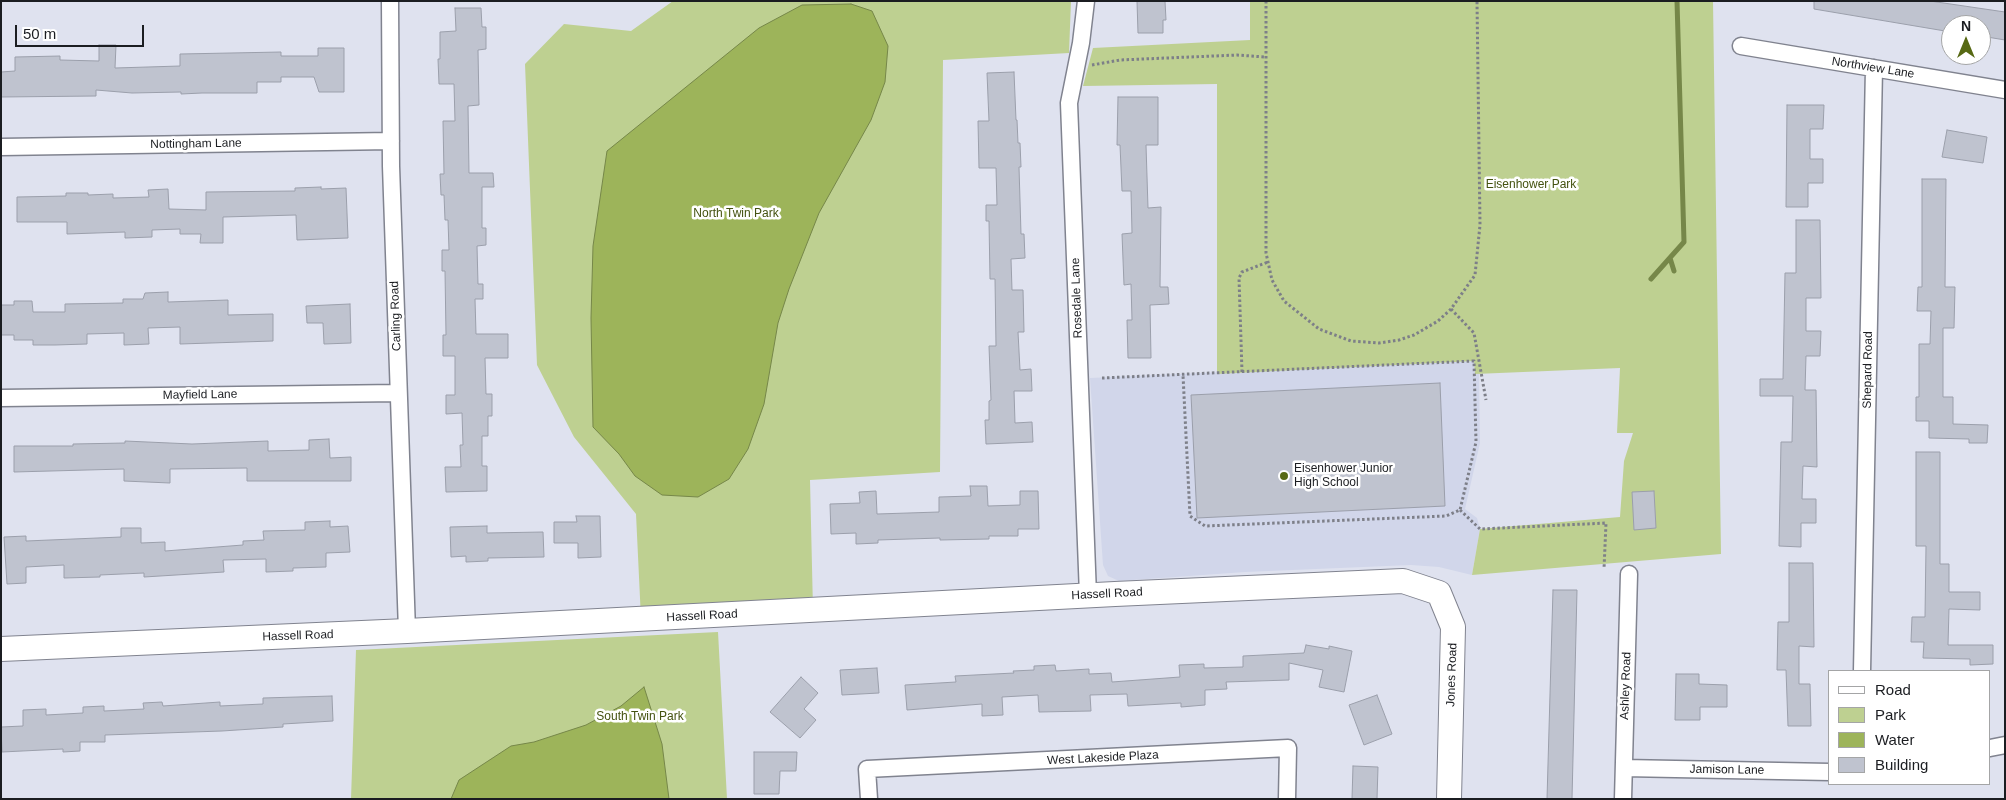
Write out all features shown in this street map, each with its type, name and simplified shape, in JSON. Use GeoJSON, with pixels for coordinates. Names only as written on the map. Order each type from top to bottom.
{"type":"FeatureCollection","features":[{"type":"Feature","properties":{"kind":"street","name":"Carling Road"},"geometry":{"type":"LineString","coordinates":[[390,1],[391,141],[407,632]]}},
{"type":"Feature","properties":{"kind":"street","name":"Rosedale Lane"},"geometry":{"type":"LineString","coordinates":[[1086,1],[1070,103],[1088,595]]}},
{"type":"Feature","properties":{"kind":"street","name":"Northview Lane"},"geometry":{"type":"LineString","coordinates":[[1741,46],[2005,90]]}},
{"type":"Feature","properties":{"kind":"street","name":"Shepard Road"},"geometry":{"type":"LineString","coordinates":[[1862,670],[1874,68]]}},
{"type":"Feature","properties":{"kind":"street","name":"Nottingham Lane"},"geometry":{"type":"LineString","coordinates":[[1,147],[391,141]]}},
{"type":"Feature","properties":{"kind":"street","name":"Mayfield Lane"},"geometry":{"type":"LineString","coordinates":[[1,398],[398,393]]}},
{"type":"Feature","properties":{"kind":"street","name":"Ashley Road"},"geometry":{"type":"LineString","coordinates":[[1623,799],[1629,574]]}},
{"type":"Feature","properties":{"kind":"street","name":"Hassell Road"},"geometry":{"type":"LineString","coordinates":[[1,649],[407,632],[1088,595],[1403,581]]}},
{"type":"Feature","properties":{"kind":"street","name":"Jones Road"},"geometry":{"type":"LineString","coordinates":[[1403,581],[1439,593],[1453,627],[1449,799]]}},
{"type":"Feature","properties":{"kind":"street"},"geometry":{"type":"LineString","coordinates":[[1991,748],[2005,745]]}},
{"type":"Feature","properties":{"kind":"street","name":"West Lakeside Plaza"},"geometry":{"type":"LineString","coordinates":[[869,799],[867,769],[1288,748],[1286,799]]}},
{"type":"Feature","properties":{"kind":"street","name":"Jamison Lane"},"geometry":{"type":"LineString","coordinates":[[1624,768],[1828,772]]}},
{"type":"Feature","properties":{"kind":"path"},"geometry":{"type":"LineString","coordinates":[[1266,1],[1266,252],[1272,280],[1284,301],[1319,329],[1351,341],[1378,343],[1400,340],[1414,335],[1438,321],[1451,309],[1474,275],[1480,225],[1477,1]]}},
{"type":"Feature","properties":{"kind":"path"},"geometry":{"type":"LineString","coordinates":[[1076,68],[1120,60],[1237,55],[1266,58]]}},
{"type":"Feature","properties":{"kind":"path"},"geometry":{"type":"LineString","coordinates":[[1242,372],[1239,278],[1242,272],[1268,262]]}},
{"type":"Feature","properties":{"kind":"path"},"geometry":{"type":"LineString","coordinates":[[1451,309],[1474,333],[1476,360],[1476,442],[1460,510]]}},
{"type":"Feature","properties":{"kind":"path"},"geometry":{"type":"LineString","coordinates":[[1102,378],[1476,360]]}},
{"type":"Feature","properties":{"kind":"path"},"geometry":{"type":"LineString","coordinates":[[1476,360],[1486,400]]}},
{"type":"Feature","properties":{"kind":"path"},"geometry":{"type":"LineString","coordinates":[[1183,375],[1190,516],[1205,526],[1446,516],[1460,510]]}},
{"type":"Feature","properties":{"kind":"path"},"geometry":{"type":"LineString","coordinates":[[1460,510],[1480,529],[1606,523],[1604,570]]}},
{"type":"Feature","properties":{"kind":"shaded area","name":"Eisenhower Junior High School"},"geometry":{"type":"Polygon","coordinates":[[[1474,361],[1475,374],[1479,374],[1480,443],[1465,509],[1477,518],[1480,529],[1472,575],[1439,567],[1411,565],[1245,572],[1119,581],[1108,576],[1103,565],[1090,378],[1474,361]]]}},
{"type":"Feature","properties":{"kind":"green space","name":"North Twin Park"},"geometry":{"type":"Polygon","coordinates":[[[673,1],[1071,1],[1069,53],[943,60],[940,472],[810,480],[813,610],[641,619],[636,514],[574,437],[537,365],[525,64],[564,24],[631,31],[673,1]]]}},
{"type":"Feature","properties":{"kind":"green space","name":"Eisenhower Park"},"geometry":{"type":"Polygon","coordinates":[[[1250,1],[1713,1],[1721,554],[1472,575],[1480,529],[1620,517],[1624,461],[1633,433],[1617,433],[1620,368],[1475,374],[1474,361],[1217,374],[1217,84],[1083,86],[1093,48],[1250,40],[1250,1]]]}},
{"type":"Feature","properties":{"kind":"green space","name":"South Twin Park"},"geometry":{"type":"Polygon","coordinates":[[[718,632],[727,799],[351,799],[356,650],[718,632]]]}},
{"type":"Feature","properties":{"kind":"water"},"geometry":{"type":"Polygon","coordinates":[[[851,4],[872,11],[888,46],[885,82],[871,120],[819,213],[789,289],[778,323],[764,404],[748,449],[729,479],[698,497],[662,495],[635,476],[619,454],[593,427],[591,318],[593,246],[607,151],[759,28],[802,5],[851,4]]]}},
{"type":"Feature","properties":{"kind":"water"},"geometry":{"type":"Polygon","coordinates":[[[644,687],[662,744],[669,799],[451,799],[459,780],[511,746],[534,742],[586,725],[621,706],[644,687]]]}},
{"type":"Feature","properties":{"kind":"building"},"geometry":{"type":"Polygon","coordinates":[[[1137,1],[1165,1],[1166,20],[1163,20],[1163,33],[1138,33],[1137,1]]]}},
{"type":"Feature","properties":{"kind":"building"},"geometry":{"type":"Polygon","coordinates":[[[1814,1],[1930,1],[2005,12],[2005,40],[1991,38],[1991,15],[1941,15],[1941,30],[1814,9],[1814,1]]]}},
{"type":"Feature","properties":{"kind":"building"},"geometry":{"type":"Polygon","coordinates":[[[455,8],[481,8],[482,27],[486,27],[486,49],[478,50],[479,105],[468,106],[469,173],[493,173],[494,187],[482,187],[482,228],[486,228],[486,245],[477,246],[478,284],[483,284],[483,299],[475,299],[476,334],[508,334],[508,358],[485,358],[486,394],[492,394],[492,416],[488,416],[488,436],[482,436],[482,466],[487,466],[487,491],[446,492],[445,467],[461,467],[460,445],[463,445],[462,413],[446,414],[446,395],[455,395],[455,356],[443,356],[443,335],[446,335],[445,271],[442,271],[442,250],[449,250],[448,220],[445,220],[444,195],[441,195],[440,174],[444,174],[443,121],[455,121],[454,84],[439,84],[438,59],[440,59],[440,32],[456,31],[455,8]]]}},
{"type":"Feature","properties":{"kind":"building"},"geometry":{"type":"Polygon","coordinates":[[[99,45],[116,45],[115,68],[180,66],[180,54],[281,52],[281,56],[318,56],[318,48],[344,48],[344,92],[319,92],[314,77],[281,77],[281,82],[257,82],[257,93],[181,94],[181,92],[132,93],[96,90],[96,96],[1,97],[1,72],[15,71],[15,57],[60,56],[60,60],[99,61],[99,45]]]}},
{"type":"Feature","properties":{"kind":"building"},"geometry":{"type":"Polygon","coordinates":[[[1014,72],[1016,120],[1018,143],[1020,143],[1021,234],[1024,234],[1025,258],[1011,259],[1012,290],[1023,290],[1024,332],[1018,332],[1020,370],[1031,369],[1032,391],[1014,391],[1015,423],[1032,422],[1033,442],[986,444],[985,420],[989,420],[989,401],[991,400],[989,346],[996,346],[995,279],[990,279],[989,221],[986,221],[986,205],[997,205],[996,168],[979,168],[978,121],[989,121],[987,73],[1014,72]]]}},
{"type":"Feature","properties":{"kind":"building"},"geometry":{"type":"Polygon","coordinates":[[[1118,97],[1158,97],[1158,145],[1146,145],[1148,208],[1161,207],[1160,287],[1168,287],[1169,304],[1150,305],[1151,358],[1128,358],[1127,320],[1132,320],[1131,284],[1124,285],[1122,234],[1132,233],[1131,191],[1122,191],[1120,145],[1117,145],[1118,97]]]}},
{"type":"Feature","properties":{"kind":"building"},"geometry":{"type":"Polygon","coordinates":[[[1787,105],[1824,105],[1823,129],[1810,129],[1810,159],[1823,159],[1823,183],[1808,183],[1808,207],[1786,207],[1787,105]]]}},
{"type":"Feature","properties":{"kind":"building"},"geometry":{"type":"Polygon","coordinates":[[[1947,130],[1987,137],[1983,163],[1942,157],[1947,130]]]}},
{"type":"Feature","properties":{"kind":"building"},"geometry":{"type":"Polygon","coordinates":[[[1922,179],[1946,179],[1945,287],[1955,287],[1954,328],[1943,328],[1943,397],[1953,397],[1953,424],[1988,425],[1987,443],[1969,443],[1969,439],[1929,438],[1929,421],[1916,421],[1916,397],[1919,397],[1919,344],[1930,344],[1931,311],[1917,311],[1918,287],[1922,287],[1922,179]]]}},
{"type":"Feature","properties":{"kind":"building"},"geometry":{"type":"Polygon","coordinates":[[[321,187],[321,189],[346,188],[348,238],[297,240],[296,215],[223,217],[223,243],[200,243],[201,234],[180,234],[180,229],[152,230],[152,237],[125,238],[125,232],[67,234],[67,222],[17,222],[17,197],[66,196],[66,193],[88,193],[88,195],[113,194],[113,198],[149,197],[148,190],[168,189],[169,209],[206,210],[206,192],[295,191],[295,188],[321,187]]]}},
{"type":"Feature","properties":{"kind":"building"},"geometry":{"type":"Polygon","coordinates":[[[1796,220],[1820,220],[1821,298],[1806,298],[1806,331],[1821,331],[1820,356],[1806,356],[1805,390],[1816,390],[1817,467],[1803,466],[1802,499],[1816,499],[1816,523],[1801,523],[1801,547],[1779,546],[1781,442],[1792,442],[1793,396],[1760,396],[1760,379],[1783,379],[1785,273],[1796,273],[1796,220]]]}},
{"type":"Feature","properties":{"kind":"building"},"geometry":{"type":"Polygon","coordinates":[[[168,292],[168,302],[228,300],[228,315],[273,314],[273,341],[180,344],[180,327],[148,328],[149,344],[124,345],[124,333],[87,334],[87,344],[55,345],[33,345],[33,340],[14,340],[14,335],[1,335],[1,305],[14,305],[14,301],[32,301],[33,312],[65,312],[65,304],[123,303],[123,299],[143,299],[145,293],[168,292]]]}},
{"type":"Feature","properties":{"kind":"building"},"geometry":{"type":"Polygon","coordinates":[[[350,304],[351,343],[324,344],[323,323],[307,323],[306,306],[350,304]]]}},
{"type":"Feature","properties":{"kind":"building"},"geometry":{"type":"Polygon","coordinates":[[[1440,383],[1445,506],[1197,518],[1191,395],[1440,383]]]}},
{"type":"Feature","properties":{"kind":"building"},"geometry":{"type":"Polygon","coordinates":[[[329,439],[330,458],[351,457],[351,481],[247,481],[247,468],[170,469],[170,483],[124,481],[124,469],[14,472],[14,446],[73,446],[73,444],[125,443],[125,441],[192,444],[268,441],[268,451],[309,450],[309,440],[329,439]]]}},
{"type":"Feature","properties":{"kind":"building"},"geometry":{"type":"Polygon","coordinates":[[[1916,452],[1940,452],[1940,564],[1949,564],[1949,592],[1980,592],[1980,610],[1949,609],[1948,645],[1993,645],[1993,664],[1970,665],[1970,659],[1923,658],[1924,642],[1911,642],[1912,617],[1925,617],[1926,546],[1916,546],[1916,452]]]}},
{"type":"Feature","properties":{"kind":"building"},"geometry":{"type":"Polygon","coordinates":[[[970,486],[987,486],[988,506],[1020,505],[1020,491],[1038,491],[1039,529],[1018,529],[1018,536],[989,536],[989,539],[878,540],[878,543],[856,544],[856,533],[831,534],[830,504],[860,503],[859,492],[876,491],[877,514],[939,512],[939,497],[971,496],[970,486]]]}},
{"type":"Feature","properties":{"kind":"building"},"geometry":{"type":"Polygon","coordinates":[[[1654,491],[1656,528],[1634,530],[1632,492],[1654,491]]]}},
{"type":"Feature","properties":{"kind":"building"},"geometry":{"type":"Polygon","coordinates":[[[576,516],[600,516],[601,557],[578,558],[578,543],[554,543],[554,522],[577,522],[576,516]]]}},
{"type":"Feature","properties":{"kind":"building"},"geometry":{"type":"Polygon","coordinates":[[[330,521],[330,527],[348,526],[350,552],[326,553],[326,567],[293,568],[293,571],[266,572],[266,559],[223,560],[224,572],[144,577],[144,573],[64,578],[64,565],[26,567],[26,583],[7,584],[4,537],[26,536],[26,541],[121,537],[121,528],[141,528],[141,543],[165,542],[165,551],[243,545],[243,541],[264,540],[263,531],[305,530],[305,522],[330,521]]]}},
{"type":"Feature","properties":{"kind":"building"},"geometry":{"type":"Polygon","coordinates":[[[487,526],[487,533],[543,532],[544,557],[488,558],[488,561],[466,562],[466,556],[451,557],[450,527],[487,526]]]}},
{"type":"Feature","properties":{"kind":"building"},"geometry":{"type":"Polygon","coordinates":[[[1789,563],[1813,563],[1814,647],[1799,646],[1799,684],[1810,684],[1811,726],[1788,726],[1786,670],[1777,670],[1778,622],[1789,622],[1789,563]]]}},
{"type":"Feature","properties":{"kind":"building"},"geometry":{"type":"Polygon","coordinates":[[[1553,590],[1577,590],[1572,799],[1547,799],[1553,590]]]}},
{"type":"Feature","properties":{"kind":"building"},"geometry":{"type":"Polygon","coordinates":[[[1306,645],[1329,649],[1329,646],[1352,651],[1344,692],[1319,687],[1323,670],[1289,663],[1289,680],[1226,682],[1227,689],[1205,690],[1205,705],[1181,707],[1181,703],[1128,706],[1127,694],[1090,695],[1091,711],[1039,712],[1038,695],[1002,697],[1003,715],[982,716],[982,704],[907,710],[905,685],[956,682],[955,676],[1014,673],[1013,671],[1034,670],[1034,666],[1055,665],[1056,671],[1089,669],[1089,674],[1111,673],[1112,682],[1180,677],[1179,665],[1204,664],[1204,668],[1243,667],[1243,656],[1304,653],[1306,645]]]}},
{"type":"Feature","properties":{"kind":"building"},"geometry":{"type":"Polygon","coordinates":[[[877,668],[879,693],[842,695],[840,670],[877,668]]]}},
{"type":"Feature","properties":{"kind":"building"},"geometry":{"type":"Polygon","coordinates":[[[1676,674],[1699,674],[1699,684],[1727,685],[1727,707],[1700,707],[1700,720],[1675,720],[1676,674]]]}},
{"type":"Feature","properties":{"kind":"building"},"geometry":{"type":"Polygon","coordinates":[[[801,677],[818,693],[804,709],[816,720],[800,738],[770,712],[801,677]]]}},
{"type":"Feature","properties":{"kind":"building"},"geometry":{"type":"Polygon","coordinates":[[[1377,695],[1392,734],[1364,745],[1349,705],[1377,695]]]}},
{"type":"Feature","properties":{"kind":"building"},"geometry":{"type":"Polygon","coordinates":[[[332,696],[333,721],[222,731],[105,735],[105,742],[80,742],[80,751],[63,752],[63,749],[2,752],[1,727],[23,726],[23,710],[46,709],[46,715],[83,713],[83,707],[104,706],[104,711],[144,709],[143,703],[162,702],[163,706],[220,702],[220,706],[263,704],[263,698],[332,696]]]}},
{"type":"Feature","properties":{"kind":"building"},"geometry":{"type":"Polygon","coordinates":[[[754,752],[797,752],[796,771],[780,771],[779,794],[754,794],[754,752]]]}},
{"type":"Feature","properties":{"kind":"building"},"geometry":{"type":"Polygon","coordinates":[[[1353,766],[1378,767],[1377,799],[1352,799],[1353,766]]]}},
{"type":"Feature","properties":{"kind":"waterway"},"geometry":{"type":"LineString","coordinates":[[1651,279],[1684,242],[1677,1]]}},
{"type":"Feature","properties":{"kind":"waterway"},"geometry":{"type":"LineString","coordinates":[[1670,258],[1674,271]]}},
{"type":"Feature","properties":{"kind":"place","name":"Eisenhower Junior High School"},"geometry":{"type":"Point","coordinates":[1284,476]}}]}
